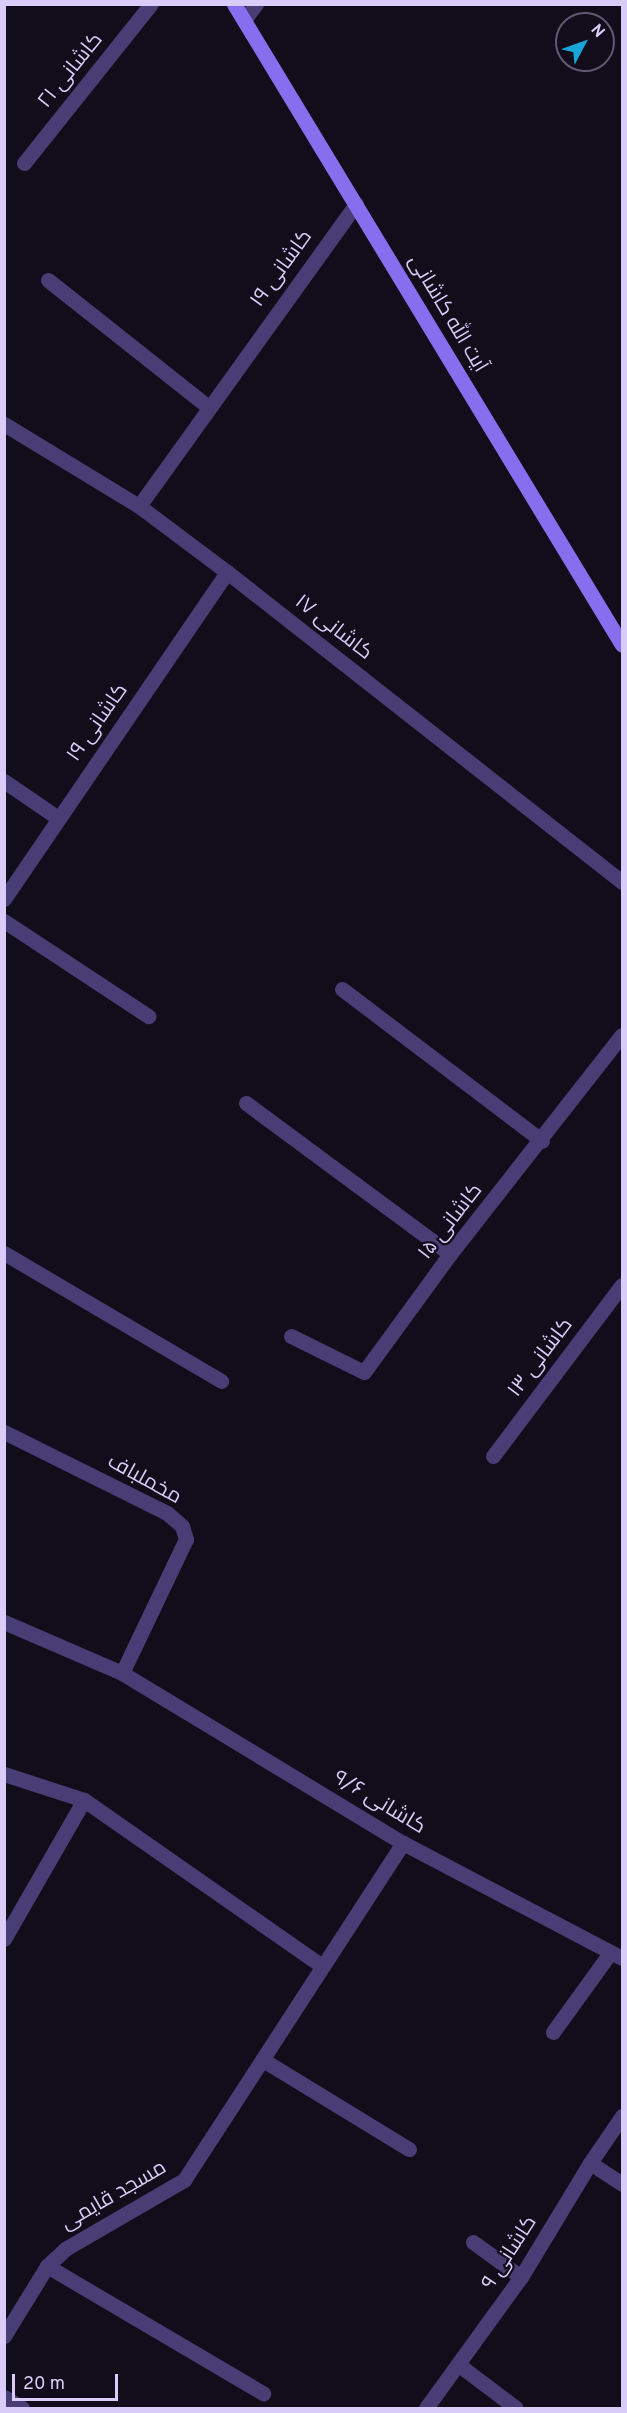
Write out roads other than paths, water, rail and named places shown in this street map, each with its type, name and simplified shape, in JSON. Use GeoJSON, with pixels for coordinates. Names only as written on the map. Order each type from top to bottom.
{"type":"FeatureCollection","features":[{"type":"Feature","properties":{"kind":"main road","name":"آیت الله کاشانی"},"geometry":{"type":"LineString","coordinates":[[234,4],[622,645]]}},
{"type":"Feature","properties":{"kind":"street","name":"کاشانی ۲۱"},"geometry":{"type":"LineString","coordinates":[[24,163],[151,4]]}},
{"type":"Feature","properties":{"kind":"street"},"geometry":{"type":"LineString","coordinates":[[244,20],[256,4]]}},
{"type":"Feature","properties":{"kind":"street","name":"کاشانی ۱۹"},"geometry":{"type":"LineString","coordinates":[[139,506],[356,204]]}},
{"type":"Feature","properties":{"kind":"street"},"geometry":{"type":"LineString","coordinates":[[48,280],[208,408]]}},
{"type":"Feature","properties":{"kind":"street","name":"کاشانی ۱۷"},"geometry":{"type":"LineString","coordinates":[[4,424],[139,506],[227,572],[622,882]]}},
{"type":"Feature","properties":{"kind":"street","name":"کاشانی ۱۹"},"geometry":{"type":"LineString","coordinates":[[4,899],[227,572]]}},
{"type":"Feature","properties":{"kind":"street"},"geometry":{"type":"LineString","coordinates":[[4,781],[58,818]]}},
{"type":"Feature","properties":{"kind":"street"},"geometry":{"type":"LineString","coordinates":[[4,921],[148,1016]]}},
{"type":"Feature","properties":{"kind":"street"},"geometry":{"type":"LineString","coordinates":[[342,989],[542,1141]]}},
{"type":"Feature","properties":{"kind":"street","name":"کاشانی ۱۵"},"geometry":{"type":"LineString","coordinates":[[291,1336],[364,1372],[450,1254],[542,1141],[622,1035]]}},
{"type":"Feature","properties":{"kind":"street"},"geometry":{"type":"LineString","coordinates":[[246,1103],[450,1254]]}},
{"type":"Feature","properties":{"kind":"street"},"geometry":{"type":"LineString","coordinates":[[4,1253],[221,1381]]}},
{"type":"Feature","properties":{"kind":"street","name":"کاشانی ۱۳"},"geometry":{"type":"LineString","coordinates":[[493,1456],[622,1285]]}},
{"type":"Feature","properties":{"kind":"street","name":"مخملباف"},"geometry":{"type":"LineString","coordinates":[[4,1432],[167,1513],[182,1526],[186,1539],[122,1672]]}},
{"type":"Feature","properties":{"kind":"street","name":"کاشانی ۹/۶"},"geometry":{"type":"LineString","coordinates":[[4,1622],[122,1672],[403,1843],[616,1955]]}},
{"type":"Feature","properties":{"kind":"street"},"geometry":{"type":"LineString","coordinates":[[4,1774],[84,1800],[322,1966]]}},
{"type":"Feature","properties":{"kind":"street"},"geometry":{"type":"LineString","coordinates":[[4,1939],[84,1800]]}},
{"type":"Feature","properties":{"kind":"street","name":"مسجد قایمی"},"geometry":{"type":"LineString","coordinates":[[4,2336],[47,2266],[65,2249],[184,2180],[403,1843]]}},
{"type":"Feature","properties":{"kind":"street"},"geometry":{"type":"LineString","coordinates":[[553,2031],[616,1955]]}},
{"type":"Feature","properties":{"kind":"street"},"geometry":{"type":"LineString","coordinates":[[263,2060],[409,2149]]}},
{"type":"Feature","properties":{"kind":"street","name":"کاشانی ۹"},"geometry":{"type":"LineString","coordinates":[[426,2409],[521,2277],[590,2163],[622,2116]]}},
{"type":"Feature","properties":{"kind":"street"},"geometry":{"type":"LineString","coordinates":[[590,2163],[622,2184]]}},
{"type":"Feature","properties":{"kind":"street"},"geometry":{"type":"LineString","coordinates":[[473,2242],[521,2277]]}},
{"type":"Feature","properties":{"kind":"street"},"geometry":{"type":"LineString","coordinates":[[47,2266],[263,2393]]}},
{"type":"Feature","properties":{"kind":"street"},"geometry":{"type":"LineString","coordinates":[[459,2365],[516,2409]]}},
{"type":"Feature","properties":{"kind":"street"},"geometry":{"type":"LineString","coordinates":[[4,2397],[22,2409]]}}]}
